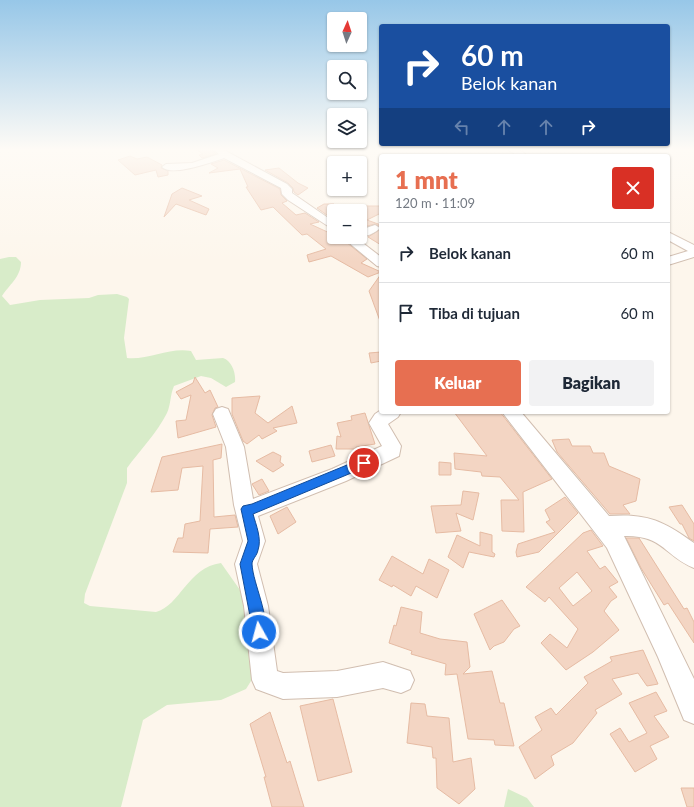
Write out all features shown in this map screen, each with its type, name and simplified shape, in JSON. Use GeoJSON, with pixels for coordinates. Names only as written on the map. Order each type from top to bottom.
{"type":"FeatureCollection","features":[{"type":"Feature","properties":{"kind":"street"},"geometry":{"type":"LineString","coordinates":[[284,187],[287,194],[327,222]]}},
{"type":"Feature","properties":{"kind":"street"},"geometry":{"type":"LineString","coordinates":[[367,231],[375,228]]}},
{"type":"Feature","properties":{"kind":"street"},"geometry":{"type":"LineString","coordinates":[[670,236],[694,250]]}},
{"type":"Feature","properties":{"kind":"street"},"geometry":{"type":"LineString","coordinates":[[361,244],[379,261]]}},
{"type":"Feature","properties":{"kind":"street"},"geometry":{"type":"LineString","coordinates":[[670,260],[694,253]]}},
{"type":"Feature","properties":{"kind":"street"},"geometry":{"type":"LineString","coordinates":[[222,414],[235,447],[244,505],[254,541],[246,564],[256,606],[265,680],[283,686],[337,684],[383,674],[401,680]]}},
{"type":"Feature","properties":{"kind":"street"},"geometry":{"type":"LineString","coordinates":[[246,509],[252,509],[339,475],[392,450],[392,446],[378,423],[380,419],[389,414]]}},
{"type":"Feature","properties":{"kind":"street"},"geometry":{"type":"LineString","coordinates":[[513,414],[606,527],[618,547],[694,710]]}},
{"type":"Feature","properties":{"kind":"street"},"geometry":{"type":"LineString","coordinates":[[606,527],[631,524],[646,526],[660,531],[694,557]]}},
{"type":"Feature","properties":{"kind":"green space"},"geometry":{"type":"Polygon","coordinates":[[[16,257],[21,262],[17,276],[2,296],[10,305],[40,300],[89,298],[98,295],[117,294],[127,297],[129,299],[124,338],[127,358],[143,357],[183,350],[191,351],[196,360],[223,358],[229,362],[235,375],[235,382],[226,387],[211,378],[201,376],[174,386],[168,410],[163,420],[127,468],[127,483],[85,594],[84,603],[90,606],[156,612],[172,602],[200,572],[210,566],[221,563],[240,590],[253,647],[251,681],[246,689],[221,700],[167,705],[143,720],[121,807],[0,807],[0,259],[16,257]]]}},
{"type":"Feature","properties":{"kind":"green space"},"geometry":{"type":"Polygon","coordinates":[[[508,789],[527,798],[534,807],[504,807],[508,789]]]}},
{"type":"Feature","properties":{"kind":"building"},"geometry":{"type":"Polygon","coordinates":[[[246,187],[275,187],[280,189],[281,195],[287,201],[282,203],[296,215],[305,213],[319,222],[310,224],[327,232],[327,244],[348,244],[367,259],[361,263],[379,271],[379,273],[368,277],[331,256],[309,262],[307,255],[326,249],[307,234],[302,235],[273,207],[261,210],[246,187]]]}},
{"type":"Feature","properties":{"kind":"building"},"geometry":{"type":"Polygon","coordinates":[[[292,187],[308,188],[298,195],[294,192],[292,187]]]}},
{"type":"Feature","properties":{"kind":"building"},"geometry":{"type":"Polygon","coordinates":[[[182,188],[202,196],[189,200],[209,209],[206,215],[176,204],[164,217],[172,194],[182,188]]]}},
{"type":"Feature","properties":{"kind":"building"},"geometry":{"type":"Polygon","coordinates":[[[327,204],[327,215],[317,208],[327,204]]]}},
{"type":"Feature","properties":{"kind":"building"},"geometry":{"type":"Polygon","coordinates":[[[367,206],[379,206],[379,214],[367,220],[367,206]]]}},
{"type":"Feature","properties":{"kind":"building"},"geometry":{"type":"Polygon","coordinates":[[[367,220],[379,224],[379,226],[375,224],[367,226],[367,220]]]}},
{"type":"Feature","properties":{"kind":"building"},"geometry":{"type":"Polygon","coordinates":[[[379,230],[379,244],[368,237],[379,230]]]}},
{"type":"Feature","properties":{"kind":"building"},"geometry":{"type":"Polygon","coordinates":[[[379,277],[379,318],[369,291],[379,277]]]}},
{"type":"Feature","properties":{"kind":"building"},"geometry":{"type":"Polygon","coordinates":[[[379,352],[379,361],[371,363],[369,353],[379,352]]]}},
{"type":"Feature","properties":{"kind":"building"},"geometry":{"type":"Polygon","coordinates":[[[195,377],[205,393],[210,390],[218,407],[215,408],[212,415],[216,427],[178,438],[176,421],[186,420],[191,395],[181,399],[176,392],[193,383],[195,377]]]}},
{"type":"Feature","properties":{"kind":"building"},"geometry":{"type":"Polygon","coordinates":[[[260,396],[255,413],[268,423],[292,406],[297,423],[273,428],[277,431],[262,439],[259,435],[247,444],[243,441],[232,414],[232,398],[260,396]]]}},
{"type":"Feature","properties":{"kind":"building"},"geometry":{"type":"Polygon","coordinates":[[[365,413],[375,444],[356,447],[356,449],[336,449],[337,436],[341,437],[337,423],[352,420],[351,416],[365,413]]]}},
{"type":"Feature","properties":{"kind":"building"},"geometry":{"type":"Polygon","coordinates":[[[456,414],[502,414],[552,479],[523,492],[524,532],[502,531],[501,500],[519,500],[500,477],[482,476],[481,472],[455,469],[454,453],[487,456],[456,414]]]}},
{"type":"Feature","properties":{"kind":"building"},"geometry":{"type":"Polygon","coordinates":[[[569,439],[572,446],[590,446],[593,453],[604,453],[609,466],[640,479],[636,501],[623,505],[630,514],[610,514],[557,452],[552,440],[569,439]]]}},
{"type":"Feature","properties":{"kind":"building"},"geometry":{"type":"Polygon","coordinates":[[[222,444],[221,458],[213,460],[214,517],[235,515],[238,527],[210,529],[208,553],[173,552],[178,538],[183,538],[185,524],[200,521],[203,466],[182,468],[178,490],[151,492],[162,457],[222,444]]]}},
{"type":"Feature","properties":{"kind":"building"},"geometry":{"type":"Polygon","coordinates":[[[331,445],[335,456],[312,462],[309,451],[331,445]]]}},
{"type":"Feature","properties":{"kind":"building"},"geometry":{"type":"Polygon","coordinates":[[[273,452],[281,456],[280,462],[284,465],[273,472],[256,461],[273,452]]]}},
{"type":"Feature","properties":{"kind":"building"},"geometry":{"type":"Polygon","coordinates":[[[439,462],[451,463],[451,475],[439,475],[439,462]]]}},
{"type":"Feature","properties":{"kind":"building"},"geometry":{"type":"Polygon","coordinates":[[[262,479],[269,491],[259,495],[252,484],[262,479]]]}},
{"type":"Feature","properties":{"kind":"building"},"geometry":{"type":"Polygon","coordinates":[[[463,491],[479,493],[473,520],[456,513],[461,531],[436,533],[431,506],[461,505],[463,491]]]}},
{"type":"Feature","properties":{"kind":"building"},"geometry":{"type":"Polygon","coordinates":[[[565,497],[578,513],[539,552],[517,557],[516,552],[518,544],[555,532],[546,522],[550,520],[545,510],[565,497]]]}},
{"type":"Feature","properties":{"kind":"building"},"geometry":{"type":"Polygon","coordinates":[[[682,505],[694,524],[694,541],[689,538],[682,524],[680,524],[669,507],[682,505]]]}},
{"type":"Feature","properties":{"kind":"building"},"geometry":{"type":"Polygon","coordinates":[[[287,507],[296,522],[278,534],[270,516],[287,507]]]}},
{"type":"Feature","properties":{"kind":"building"},"geometry":{"type":"Polygon","coordinates":[[[591,530],[603,546],[587,551],[600,569],[605,566],[618,582],[609,587],[617,597],[611,601],[604,611],[619,630],[593,652],[566,670],[541,643],[550,634],[567,648],[578,629],[549,597],[545,602],[526,587],[583,533],[591,530]],[[577,572],[559,588],[573,606],[592,591],[577,572]]]}},
{"type":"Feature","properties":{"kind":"building"},"geometry":{"type":"Polygon","coordinates":[[[480,532],[492,535],[492,552],[495,554],[494,557],[469,552],[463,568],[448,557],[457,535],[480,546],[480,532]]]}},
{"type":"Feature","properties":{"kind":"building"},"geometry":{"type":"Polygon","coordinates":[[[626,538],[639,538],[684,609],[687,608],[694,622],[694,643],[668,603],[664,605],[641,568],[626,538]]]}},
{"type":"Feature","properties":{"kind":"building"},"geometry":{"type":"Polygon","coordinates":[[[392,556],[423,574],[429,559],[449,570],[437,598],[416,586],[411,596],[393,585],[392,587],[379,580],[392,556]]]}},
{"type":"Feature","properties":{"kind":"building"},"geometry":{"type":"Polygon","coordinates":[[[502,600],[520,626],[514,629],[504,642],[494,646],[490,650],[474,614],[502,600]]]}},
{"type":"Feature","properties":{"kind":"building"},"geometry":{"type":"Polygon","coordinates":[[[401,607],[422,612],[420,633],[440,639],[467,642],[470,667],[463,674],[492,671],[500,703],[504,703],[514,746],[495,745],[494,740],[468,739],[457,674],[445,675],[446,664],[411,654],[412,651],[389,643],[394,625],[396,626],[401,607]]]}},
{"type":"Feature","properties":{"kind":"building"},"geometry":{"type":"Polygon","coordinates":[[[643,650],[658,684],[647,686],[638,673],[612,679],[622,694],[595,710],[597,713],[573,743],[551,756],[554,765],[535,779],[519,747],[542,730],[535,717],[551,708],[556,715],[588,683],[584,677],[612,661],[610,657],[643,650]]]}},
{"type":"Feature","properties":{"kind":"building"},"geometry":{"type":"Polygon","coordinates":[[[656,692],[667,711],[654,716],[669,737],[650,746],[657,759],[635,772],[610,734],[620,728],[629,742],[647,733],[629,703],[656,692]]]}},
{"type":"Feature","properties":{"kind":"building"},"geometry":{"type":"Polygon","coordinates":[[[333,699],[352,772],[318,781],[300,706],[333,699]]]}},
{"type":"Feature","properties":{"kind":"building"},"geometry":{"type":"Polygon","coordinates":[[[411,703],[425,704],[427,716],[449,718],[453,762],[471,758],[475,789],[459,804],[437,788],[436,758],[433,758],[432,747],[407,743],[411,703]]]}},
{"type":"Feature","properties":{"kind":"building"},"geometry":{"type":"Polygon","coordinates":[[[270,712],[287,763],[290,761],[304,807],[272,807],[264,777],[266,777],[250,724],[270,712]]]}},
{"type":"Feature","properties":{"kind":"building"},"geometry":{"type":"Polygon","coordinates":[[[681,788],[694,788],[694,807],[687,807],[681,788]]]}},
{"type":"Feature","properties":{"kind":"route"},"geometry":{"type":"LineString","coordinates":[[259,632],[256,606],[246,564],[246,560],[254,546],[246,509],[252,509],[339,475],[364,463]]}}]}
